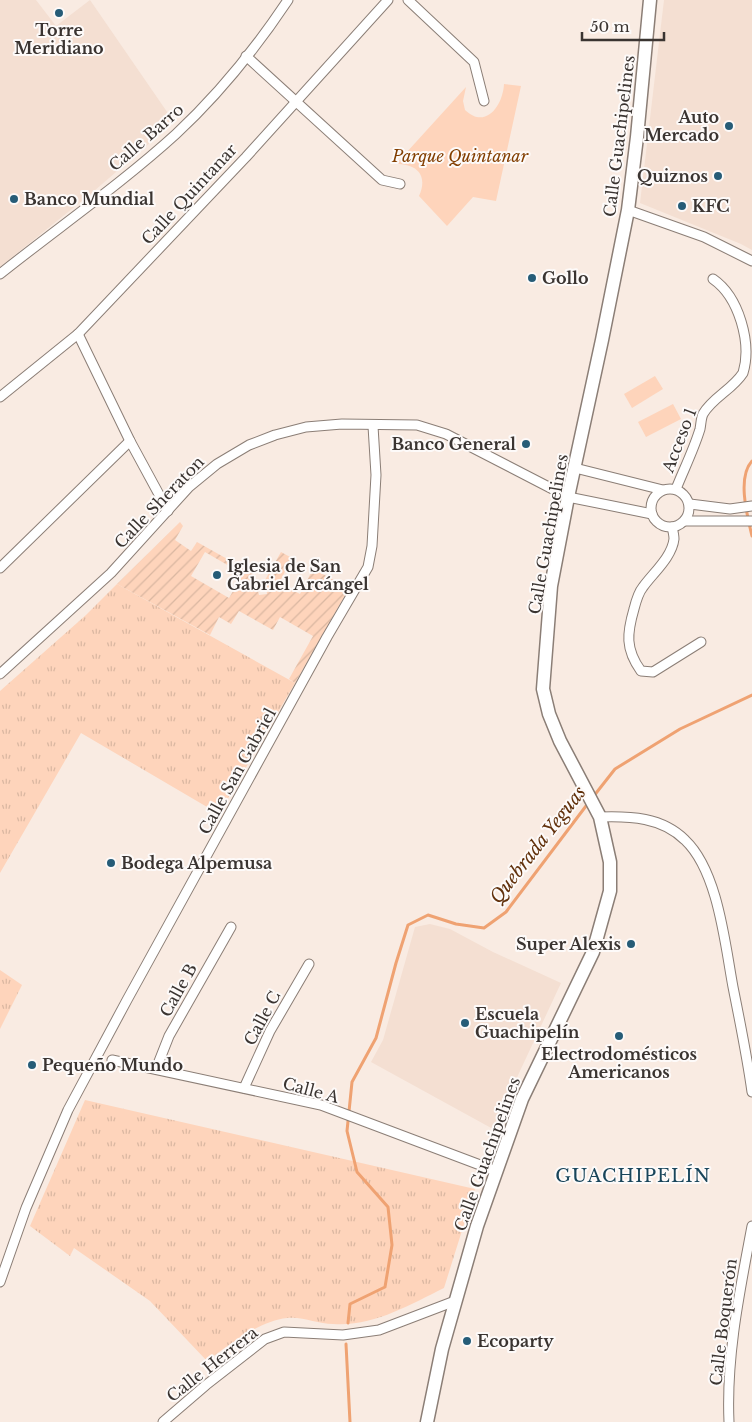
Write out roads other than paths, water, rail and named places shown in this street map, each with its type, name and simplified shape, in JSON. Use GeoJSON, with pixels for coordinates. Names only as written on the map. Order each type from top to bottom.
{"type":"FeatureCollection","features":[{"type":"Feature","properties":{"kind":"street","name":"Calle Barro"},"geometry":{"type":"LineString","coordinates":[[0,274],[99,198],[176,134],[214,96],[288,0]]}},
{"type":"Feature","properties":{"kind":"street","name":"Calle Quintanar"},"geometry":{"type":"LineString","coordinates":[[0,397],[78,334],[388,0]]}},
{"type":"Feature","properties":{"kind":"street"},"geometry":{"type":"LineString","coordinates":[[408,0],[474,62],[484,101]]}},
{"type":"Feature","properties":{"kind":"street","name":"Calle Guachipelines"},"geometry":{"type":"LineString","coordinates":[[427,1422],[442,1349],[477,1226],[522,1099],[594,952],[610,891],[610,862],[597,812],[549,714],[543,689],[551,586],[628,210],[650,0]]}},
{"type":"Feature","properties":{"kind":"street"},"geometry":{"type":"LineString","coordinates":[[246,56],[382,180],[400,184]]}},
{"type":"Feature","properties":{"kind":"street"},"geometry":{"type":"LineString","coordinates":[[628,210],[704,237],[752,261]]}},
{"type":"Feature","properties":{"kind":"street","name":"Acceso 1"},"geometry":{"type":"LineString","coordinates":[[676,489],[700,428],[702,416],[718,397],[729,390],[743,373],[747,362],[749,349],[744,320],[726,290],[713,280]]}},
{"type":"Feature","properties":{"kind":"street"},"geometry":{"type":"LineString","coordinates":[[78,334],[130,441],[168,512]]}},
{"type":"Feature","properties":{"kind":"street","name":"Calle Sheraton"},"geometry":{"type":"LineString","coordinates":[[0,674],[112,572],[189,488],[216,464],[249,445],[306,426],[342,424],[417,426],[446,434],[568,497],[652,514]]}},
{"type":"Feature","properties":{"kind":"street","name":"Calle San Gabriel"},"geometry":{"type":"LineString","coordinates":[[0,1282],[26,1208],[68,1110],[131,991],[327,637],[368,567],[373,538],[376,475],[373,426]]}},
{"type":"Feature","properties":{"kind":"street"},"geometry":{"type":"LineString","coordinates":[[0,568],[130,441]]}},
{"type":"Feature","properties":{"kind":"street"},"geometry":{"type":"LineString","coordinates":[[575,468],[663,490],[676,489],[685,495],[690,504],[690,510],[685,521],[679,526],[663,526],[656,521],[652,514],[653,499],[657,493],[663,490]]}},
{"type":"Feature","properties":{"kind":"street"},"geometry":{"type":"LineString","coordinates":[[690,504],[730,509],[752,506]]}},
{"type":"Feature","properties":{"kind":"street"},"geometry":{"type":"LineString","coordinates":[[685,521],[752,521]]}},
{"type":"Feature","properties":{"kind":"street"},"geometry":{"type":"LineString","coordinates":[[672,527],[674,538],[670,551],[642,588],[628,628],[634,662],[641,671],[654,672],[701,642]]}},
{"type":"Feature","properties":{"kind":"street"},"geometry":{"type":"LineString","coordinates":[[597,812],[631,816],[656,822],[671,829],[686,840],[703,864],[717,903],[752,1092]]}},
{"type":"Feature","properties":{"kind":"street","name":"Calle B"},"geometry":{"type":"LineString","coordinates":[[156,1069],[169,1036],[231,928]]}},
{"type":"Feature","properties":{"kind":"street","name":"Calle C"},"geometry":{"type":"LineString","coordinates":[[244,1088],[270,1031],[309,964]]}},
{"type":"Feature","properties":{"kind":"street","name":"Calle A"},"geometry":{"type":"LineString","coordinates":[[112,1060],[320,1106],[496,1171]]}},
{"type":"Feature","properties":{"kind":"street","name":"Calle Boquerón"},"geometry":{"type":"LineString","coordinates":[[729,1422],[731,1358],[752,1226]]}},
{"type":"Feature","properties":{"kind":"street","name":"Calle Herrera"},"geometry":{"type":"LineString","coordinates":[[163,1422],[206,1384],[265,1339],[284,1332],[343,1335],[379,1330],[455,1301]]}},
{"type":"Feature","properties":{"kind":"waterway","name":"Quebrada Yeguas"},"geometry":{"type":"LineString","coordinates":[[752,461],[747,468],[744,486],[752,536]]}},
{"type":"Feature","properties":{"kind":"waterway","name":"Quebrada Yeguas"},"geometry":{"type":"LineString","coordinates":[[593,797],[615,769],[680,729],[752,695]]}},
{"type":"Feature","properties":{"kind":"waterway","name":"Quebrada Yeguas"},"geometry":{"type":"LineString","coordinates":[[348,1323],[350,1304],[385,1287],[392,1245],[388,1207],[357,1172],[347,1131],[352,1082],[376,1038],[408,925],[428,915],[456,924],[484,928],[506,912],[589,802]]}},
{"type":"Feature","properties":{"kind":"waterway","name":"Quebrada Yeguas"},"geometry":{"type":"LineString","coordinates":[[346,1344],[350,1422]]}},
{"type":"Feature","properties":{"kind":"place","name":"Torre Meridiano"},"geometry":{"type":"Point","coordinates":[59,13]}},
{"type":"Feature","properties":{"kind":"place","name":"Auto Mercado"},"geometry":{"type":"Point","coordinates":[729,126]}},
{"type":"Feature","properties":{"kind":"place","name":"Quiznos"},"geometry":{"type":"Point","coordinates":[718,176]}},
{"type":"Feature","properties":{"kind":"place","name":"Banco Mundial"},"geometry":{"type":"Point","coordinates":[14,199]}},
{"type":"Feature","properties":{"kind":"place","name":"KFC"},"geometry":{"type":"Point","coordinates":[682,206]}},
{"type":"Feature","properties":{"kind":"place","name":"Gollo"},"geometry":{"type":"Point","coordinates":[532,278]}},
{"type":"Feature","properties":{"kind":"place","name":"Banco General"},"geometry":{"type":"Point","coordinates":[526,444]}},
{"type":"Feature","properties":{"kind":"place","name":"Iglesia de San Gabriel Arcángel"},"geometry":{"type":"Point","coordinates":[217,575]}},
{"type":"Feature","properties":{"kind":"place","name":"Bodega Alpemusa"},"geometry":{"type":"Point","coordinates":[111,863]}},
{"type":"Feature","properties":{"kind":"place","name":"Super Alexis"},"geometry":{"type":"Point","coordinates":[631,944]}},
{"type":"Feature","properties":{"kind":"place","name":"Escuela Guachipelín"},"geometry":{"type":"Point","coordinates":[465,1023]}},
{"type":"Feature","properties":{"kind":"place","name":"Electrodomésticos Americanos"},"geometry":{"type":"Point","coordinates":[619,1036]}},
{"type":"Feature","properties":{"kind":"place","name":"Pequeño Mundo"},"geometry":{"type":"Point","coordinates":[32,1065]}},
{"type":"Feature","properties":{"kind":"place","name":"Ecoparty"},"geometry":{"type":"Point","coordinates":[467,1341]}},
{"type":"Feature","properties":{"kind":"district","name":"GUACHIPELÍN"},"geometry":{"type":"Point","coordinates":[633,1176]}},
{"type":"Feature","properties":{"kind":"park label","name":"Parque Quintanar"},"geometry":{"type":"Point","coordinates":[460,156]}}]}
